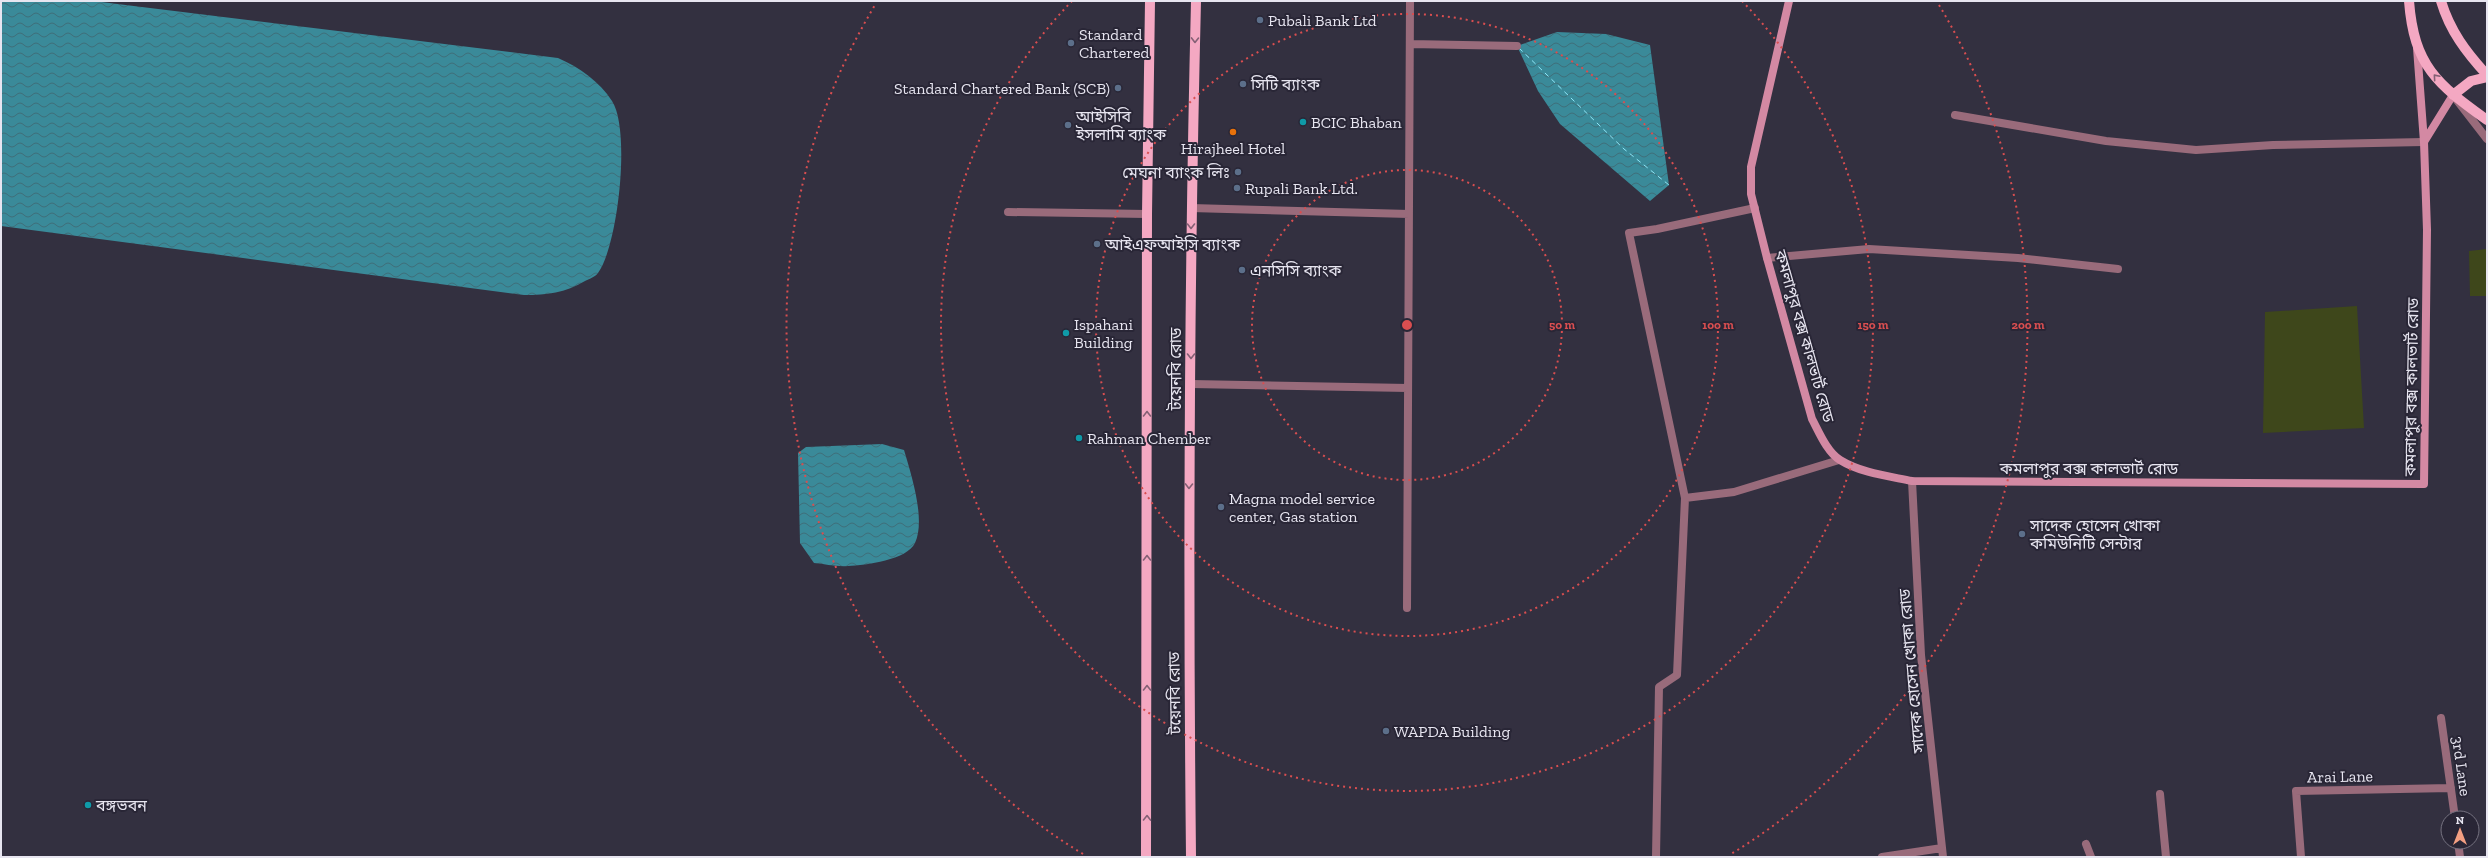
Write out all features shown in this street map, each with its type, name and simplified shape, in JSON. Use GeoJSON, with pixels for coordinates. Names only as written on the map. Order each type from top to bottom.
{"type":"FeatureCollection","features":[{"type":"Feature","properties":{"kind":"main road","name":"টয়েনবি রোড"},"geometry":{"type":"LineString","coordinates":[[1146,857],[1147,214],[1150,1]]}},
{"type":"Feature","properties":{"kind":"main road","name":"টয়েনবি রোড"},"geometry":{"type":"LineString","coordinates":[[1192,857],[1188,601],[1191,384],[1191,208],[1196,1]]}},
{"type":"Feature","properties":{"kind":"main road"},"geometry":{"type":"LineString","coordinates":[[2408,1],[2417,47],[2433,74],[2453,95],[2487,120]]}},
{"type":"Feature","properties":{"kind":"main road"},"geometry":{"type":"LineString","coordinates":[[2441,1],[2450,27],[2459,42],[2487,76],[2471,81],[2453,95]]}},
{"type":"Feature","properties":{"kind":"street"},"geometry":{"type":"LineString","coordinates":[[1407,608],[1410,1]]}},
{"type":"Feature","properties":{"kind":"street","name":"কমলাপুর বক্স কালভার্ট রোড"},"geometry":{"type":"LineString","coordinates":[[1789,1],[1751,167],[1751,194],[1767,258],[1812,419],[1824,441],[1839,460],[1873,473],[1912,481],[2424,484],[2427,230],[2424,142]]}},
{"type":"Feature","properties":{"kind":"street"},"geometry":{"type":"LineString","coordinates":[[1410,44],[1517,46]]}},
{"type":"Feature","properties":{"kind":"street"},"geometry":{"type":"LineString","coordinates":[[2417,47],[2424,142]]}},
{"type":"Feature","properties":{"kind":"street"},"geometry":{"type":"LineString","coordinates":[[2424,142],[2453,95],[2487,139]]}},
{"type":"Feature","properties":{"kind":"street"},"geometry":{"type":"LineString","coordinates":[[1955,115],[2106,142],[2196,150],[2273,145],[2424,142]]}},
{"type":"Feature","properties":{"kind":"street"},"geometry":{"type":"LineString","coordinates":[[1191,208],[1409,214]]}},
{"type":"Feature","properties":{"kind":"street"},"geometry":{"type":"LineString","coordinates":[[1656,857],[1659,687],[1677,675],[1685,498],[1629,233],[1657,229],[1754,208]]}},
{"type":"Feature","properties":{"kind":"street"},"geometry":{"type":"LineString","coordinates":[[1008,212],[1147,214]]}},
{"type":"Feature","properties":{"kind":"street"},"geometry":{"type":"LineString","coordinates":[[1767,258],[1869,250],[2018,258],[2118,269]]}},
{"type":"Feature","properties":{"kind":"street"},"geometry":{"type":"LineString","coordinates":[[1191,384],[1408,388]]}},
{"type":"Feature","properties":{"kind":"street"},"geometry":{"type":"LineString","coordinates":[[1685,498],[1734,492],[1839,460]]}},
{"type":"Feature","properties":{"kind":"street","name":"সাদেক হোসেন খোকা রোড"},"geometry":{"type":"LineString","coordinates":[[1912,481],[1921,655],[1943,857]]}},
{"type":"Feature","properties":{"kind":"street","name":"3rd Lane"},"geometry":{"type":"LineString","coordinates":[[2441,718],[2454,810]]}},
{"type":"Feature","properties":{"kind":"street","name":"Arai Lane"},"geometry":{"type":"LineString","coordinates":[[2301,857],[2296,791],[2450,788]]}},
{"type":"Feature","properties":{"kind":"street"},"geometry":{"type":"LineString","coordinates":[[2160,794],[2166,857]]}},
{"type":"Feature","properties":{"kind":"street"},"geometry":{"type":"LineString","coordinates":[[2086,844],[2091,857]]}},
{"type":"Feature","properties":{"kind":"street"},"geometry":{"type":"LineString","coordinates":[[1882,857],[1942,848]]}},
{"type":"Feature","properties":{"kind":"green space"},"geometry":{"type":"Polygon","coordinates":[[[2487,249],[2487,296],[2470,296],[2469,251],[2487,249]]]}},
{"type":"Feature","properties":{"kind":"green space"},"geometry":{"type":"Polygon","coordinates":[[[2357,306],[2364,428],[2263,433],[2265,312],[2357,306]]]}},
{"type":"Feature","properties":{"kind":"water"},"geometry":{"type":"Polygon","coordinates":[[[1,1],[93,1],[558,58],[574,66],[595,81],[612,101],[618,116],[621,136],[620,188],[611,239],[605,259],[597,274],[578,285],[563,291],[524,295],[1,226],[1,1]]]}},
{"type":"Feature","properties":{"kind":"water"},"geometry":{"type":"Polygon","coordinates":[[[1557,32],[1606,34],[1650,45],[1669,185],[1650,201],[1560,124],[1538,91],[1517,46],[1557,32]]]}},
{"type":"Feature","properties":{"kind":"water"},"geometry":{"type":"Polygon","coordinates":[[[882,444],[904,450],[918,509],[919,522],[915,543],[911,549],[904,554],[875,563],[835,566],[814,563],[800,543],[798,453],[806,447],[882,444]]]}},
{"type":"Feature","properties":{"kind":"ferry route"},"geometry":{"type":"LineString","coordinates":[[1519,48],[1624,149],[1669,185]]}},
{"type":"Feature","properties":{"kind":"place","name":"Pubali Bank Ltd"},"geometry":{"type":"Point","coordinates":[1260,20]}},
{"type":"Feature","properties":{"kind":"place","name":"Standard Chartered"},"geometry":{"type":"Point","coordinates":[1071,43]}},
{"type":"Feature","properties":{"kind":"place","name":"সিটি ব্যাংক"},"geometry":{"type":"Point","coordinates":[1243,84]}},
{"type":"Feature","properties":{"kind":"place","name":"Standard Chartered Bank (SCB)"},"geometry":{"type":"Point","coordinates":[1118,88]}},
{"type":"Feature","properties":{"kind":"place","name":"BCIC Bhaban"},"geometry":{"type":"Point","coordinates":[1303,122]}},
{"type":"Feature","properties":{"kind":"place","name":"আইসিবি ইসলামি ব্যাংক"},"geometry":{"type":"Point","coordinates":[1068,125]}},
{"type":"Feature","properties":{"kind":"place","name":"Hirajheel Hotel"},"geometry":{"type":"Point","coordinates":[1233,132]}},
{"type":"Feature","properties":{"kind":"place","name":"মেঘনা ব্যাংক লিঃ"},"geometry":{"type":"Point","coordinates":[1238,172]}},
{"type":"Feature","properties":{"kind":"place","name":"Rupali Bank Ltd."},"geometry":{"type":"Point","coordinates":[1237,188]}},
{"type":"Feature","properties":{"kind":"place","name":"আইএফআইসি ব্যাংক"},"geometry":{"type":"Point","coordinates":[1097,244]}},
{"type":"Feature","properties":{"kind":"place","name":"এনসিসি ব্যাংক"},"geometry":{"type":"Point","coordinates":[1242,270]}},
{"type":"Feature","properties":{"kind":"place","name":"Ispahani Building"},"geometry":{"type":"Point","coordinates":[1066,333]}},
{"type":"Feature","properties":{"kind":"place","name":"Rahman Chember"},"geometry":{"type":"Point","coordinates":[1079,438]}},
{"type":"Feature","properties":{"kind":"place","name":"Magna model service center, Gas station"},"geometry":{"type":"Point","coordinates":[1221,507]}},
{"type":"Feature","properties":{"kind":"place","name":"সাদেক হোসেন খোকা কমিউনিটি সেন্টার"},"geometry":{"type":"Point","coordinates":[2022,534]}},
{"type":"Feature","properties":{"kind":"place","name":"WAPDA Building"},"geometry":{"type":"Point","coordinates":[1386,731]}},
{"type":"Feature","properties":{"kind":"place","name":"বঙ্গভবন"},"geometry":{"type":"Point","coordinates":[88,805]}}]}
